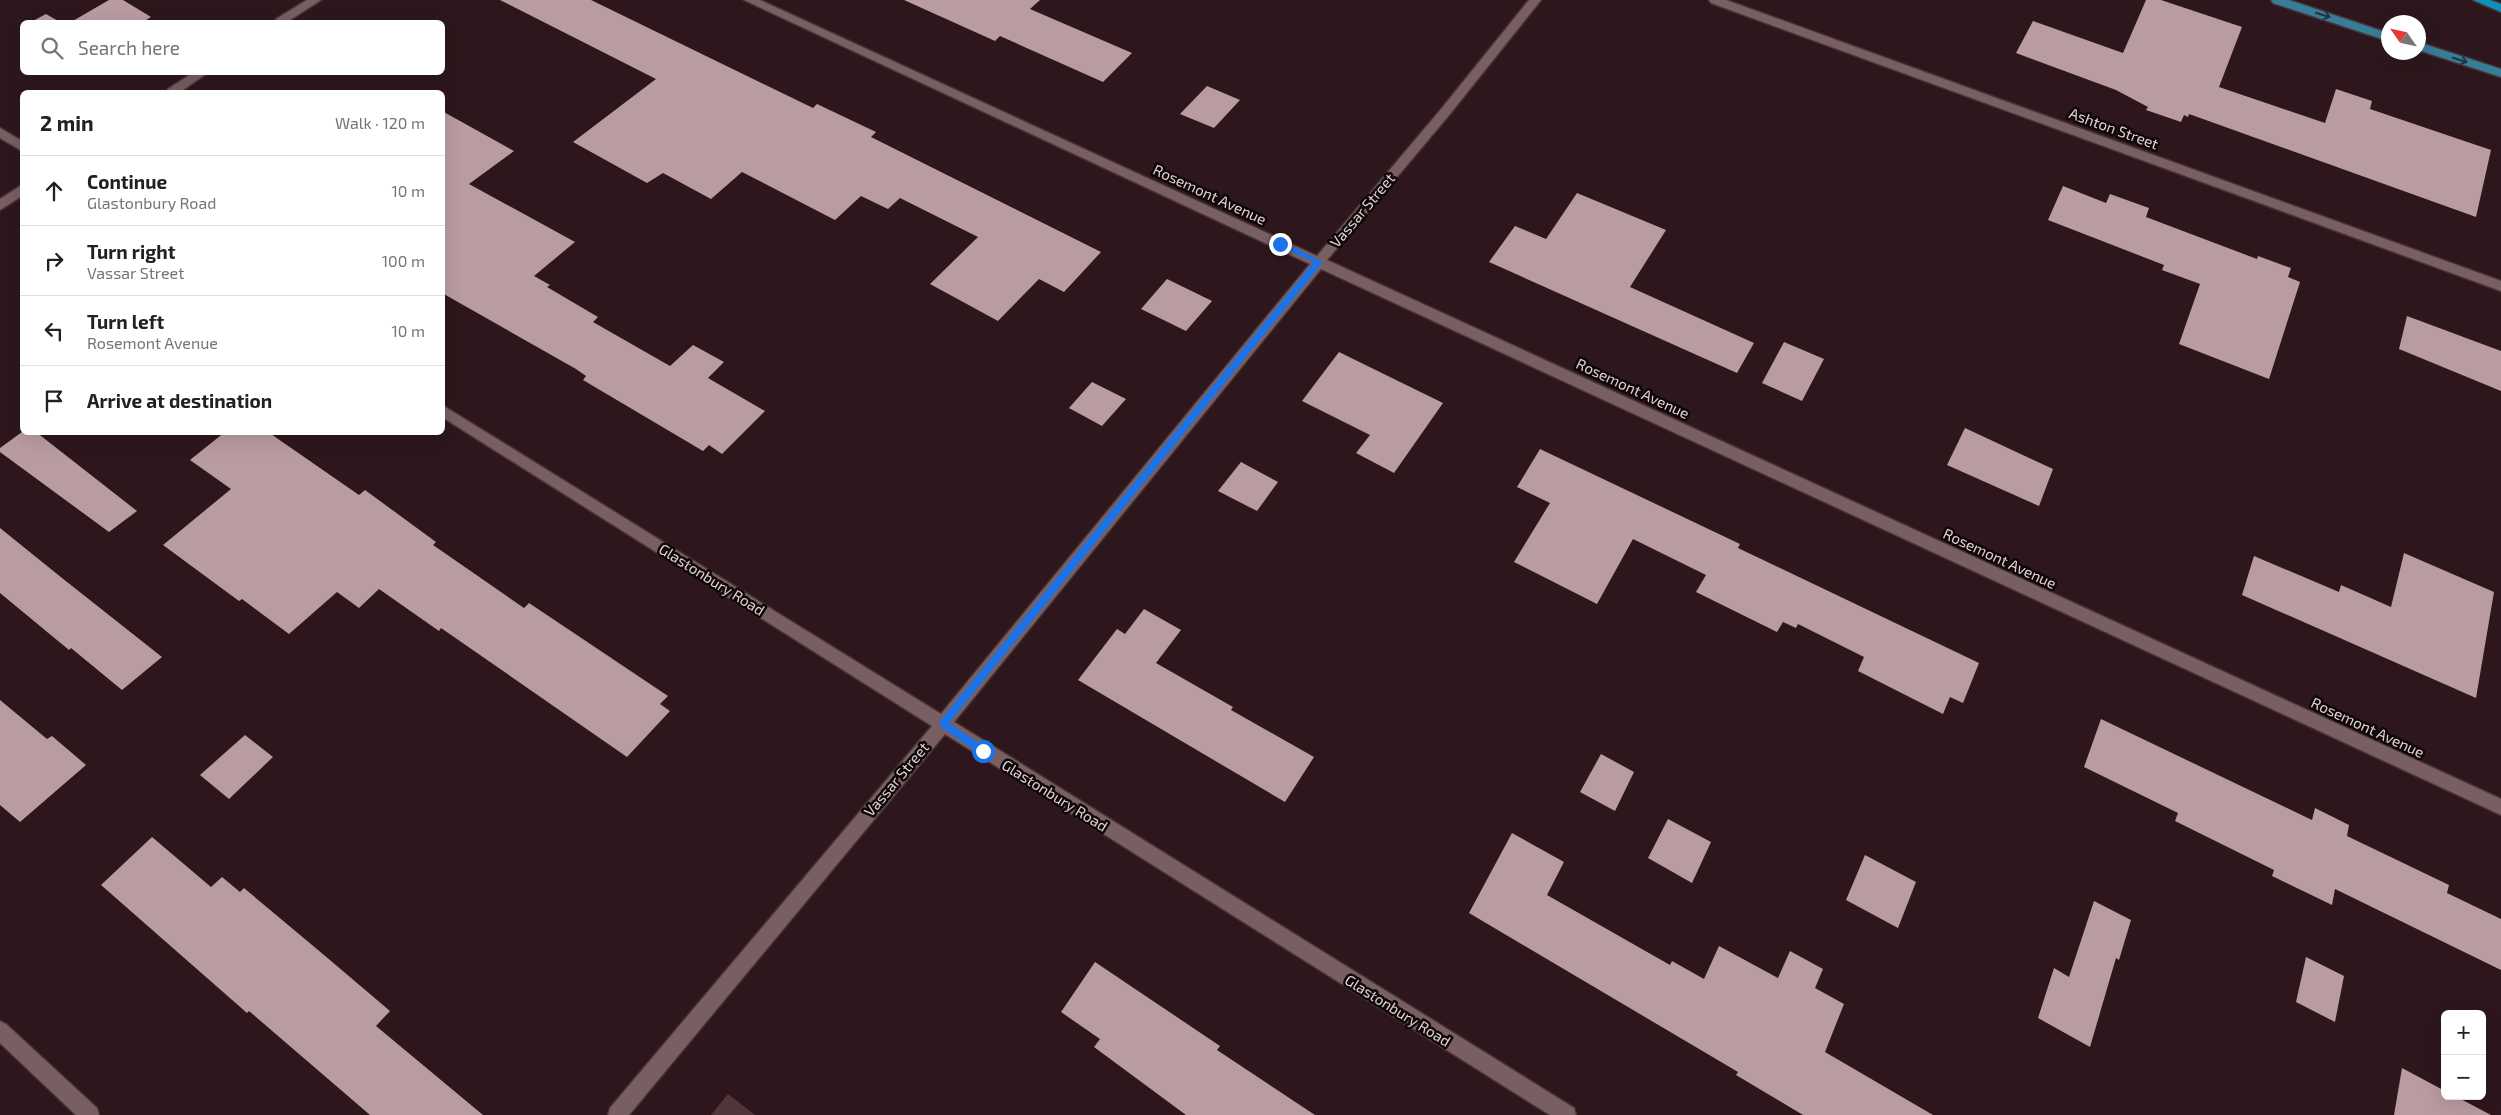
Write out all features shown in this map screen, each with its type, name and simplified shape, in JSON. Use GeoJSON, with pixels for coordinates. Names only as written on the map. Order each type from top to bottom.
{"type":"FeatureCollection","features":[{"type":"Feature","properties":{"kind":"highway"},"geometry":{"type":"LineString","coordinates":[[2479,0],[2501,8]]}},
{"type":"Feature","properties":{"kind":"main road"},"geometry":{"type":"LineString","coordinates":[[2277,0],[2381,35]]}},
{"type":"Feature","properties":{"kind":"main road"},"geometry":{"type":"LineString","coordinates":[[2426,49],[2501,74]]}},
{"type":"Feature","properties":{"kind":"street"},"geometry":{"type":"LineString","coordinates":[[283,20],[315,0]]}},
{"type":"Feature","properties":{"kind":"street","name":"Rosemont Avenue"},"geometry":{"type":"LineString","coordinates":[[750,0],[2501,807]]}},
{"type":"Feature","properties":{"kind":"street","name":"Vassar Street"},"geometry":{"type":"LineString","coordinates":[[617,1115],[943,724],[1535,0]]}},
{"type":"Feature","properties":{"kind":"street","name":"Ashton Street"},"geometry":{"type":"LineString","coordinates":[[1715,0],[2501,286]]}},
{"type":"Feature","properties":{"kind":"street"},"geometry":{"type":"LineString","coordinates":[[175,90],[198,75]]}},
{"type":"Feature","properties":{"kind":"street"},"geometry":{"type":"LineString","coordinates":[[0,132],[20,146]]}},
{"type":"Feature","properties":{"kind":"street"},"geometry":{"type":"LineString","coordinates":[[0,205],[20,191]]}},
{"type":"Feature","properties":{"kind":"street","name":"Glastonbury Road"},"geometry":{"type":"LineString","coordinates":[[445,412],[1567,1115]]}},
{"type":"Feature","properties":{"kind":"street"},"geometry":{"type":"LineString","coordinates":[[0,1030],[90,1115]]}},
{"type":"Feature","properties":{"kind":"shaded area"},"geometry":{"type":"Polygon","coordinates":[[[728,1094],[755,1115],[711,1115],[728,1094]]]}},
{"type":"Feature","properties":{"kind":"building"},"geometry":{"type":"Polygon","coordinates":[[[109,0],[123,0],[151,17],[146,20],[74,20],[109,0]]]}},
{"type":"Feature","properties":{"kind":"building"},"geometry":{"type":"Polygon","coordinates":[[[500,0],[591,0],[813,108],[817,104],[876,132],[871,137],[1101,252],[1064,292],[1039,279],[998,321],[930,284],[978,237],[900,198],[888,209],[861,196],[835,220],[742,172],[711,199],[663,173],[647,183],[573,142],[656,79],[500,0]]]}},
{"type":"Feature","properties":{"kind":"building"},"geometry":{"type":"Polygon","coordinates":[[[904,0],[1040,0],[1030,9],[1132,53],[1103,82],[1000,36],[995,41],[904,0]]]}},
{"type":"Feature","properties":{"kind":"building"},"geometry":{"type":"Polygon","coordinates":[[[2146,0],[2161,0],[2242,27],[2219,87],[2325,123],[2336,89],[2372,101],[2370,109],[2491,150],[2476,217],[2189,114],[2188,117],[2184,115],[2181,122],[2146,110],[2148,107],[2116,90],[2016,53],[2033,21],[2123,53],[2146,0]]]}},
{"type":"Feature","properties":{"kind":"building"},"geometry":{"type":"Polygon","coordinates":[[[46,14],[56,20],[35,20],[46,14]]]}},
{"type":"Feature","properties":{"kind":"building"},"geometry":{"type":"Polygon","coordinates":[[[1207,86],[1240,100],[1214,128],[1180,114],[1207,86]]]}},
{"type":"Feature","properties":{"kind":"building"},"geometry":{"type":"Polygon","coordinates":[[[445,113],[514,151],[469,184],[575,242],[534,276],[550,285],[547,287],[598,317],[593,322],[670,366],[693,345],[724,362],[708,378],[765,411],[722,454],[709,445],[703,451],[583,380],[586,376],[445,295],[445,113]]]}},
{"type":"Feature","properties":{"kind":"building"},"geometry":{"type":"Polygon","coordinates":[[[2063,186],[2106,203],[2110,194],[2149,208],[2146,217],[2257,259],[2258,256],[2291,268],[2288,277],[2300,282],[2269,379],[2179,344],[2200,284],[2162,270],[2164,265],[2048,220],[2063,186]]]}},
{"type":"Feature","properties":{"kind":"building"},"geometry":{"type":"Polygon","coordinates":[[[1577,193],[1666,230],[1630,287],[1754,343],[1737,373],[1489,262],[1515,226],[1546,239],[1577,193]]]}},
{"type":"Feature","properties":{"kind":"building"},"geometry":{"type":"Polygon","coordinates":[[[1167,279],[1212,301],[1186,331],[1141,309],[1167,279]]]}},
{"type":"Feature","properties":{"kind":"building"},"geometry":{"type":"Polygon","coordinates":[[[2407,316],[2501,351],[2501,391],[2399,349],[2407,316]]]}},
{"type":"Feature","properties":{"kind":"building"},"geometry":{"type":"Polygon","coordinates":[[[1784,342],[1824,359],[1802,401],[1762,383],[1784,342]]]}},
{"type":"Feature","properties":{"kind":"building"},"geometry":{"type":"Polygon","coordinates":[[[1339,352],[1443,403],[1394,473],[1356,453],[1370,435],[1302,401],[1339,352]]]}},
{"type":"Feature","properties":{"kind":"building"},"geometry":{"type":"Polygon","coordinates":[[[1092,382],[1126,399],[1102,426],[1069,408],[1092,382]]]}},
{"type":"Feature","properties":{"kind":"building"},"geometry":{"type":"Polygon","coordinates":[[[1965,428],[2053,469],[2039,506],[1947,465],[1965,428]]]}},
{"type":"Feature","properties":{"kind":"building"},"geometry":{"type":"Polygon","coordinates":[[[20,433],[20,435],[40,435],[137,511],[109,532],[0,452],[0,448],[20,433]]]}},
{"type":"Feature","properties":{"kind":"building"},"geometry":{"type":"Polygon","coordinates":[[[221,435],[272,435],[359,495],[365,490],[436,542],[433,545],[524,608],[529,603],[668,696],[660,704],[670,711],[627,757],[441,628],[439,631],[379,589],[359,608],[337,592],[289,634],[242,599],[239,601],[163,545],[231,489],[190,460],[221,435]]]}},
{"type":"Feature","properties":{"kind":"building"},"geometry":{"type":"Polygon","coordinates":[[[1540,449],[1740,544],[1738,548],[1979,663],[1963,703],[1950,697],[1943,714],[1858,671],[1864,657],[1798,624],[1796,628],[1783,622],[1777,632],[1696,592],[1706,575],[1633,539],[1597,604],[1514,562],[1550,503],[1517,487],[1540,449]]]}},
{"type":"Feature","properties":{"kind":"building"},"geometry":{"type":"Polygon","coordinates":[[[1241,462],[1278,482],[1257,511],[1218,491],[1241,462]]]}},
{"type":"Feature","properties":{"kind":"building"},"geometry":{"type":"Polygon","coordinates":[[[0,528],[162,657],[122,690],[71,648],[69,650],[0,593],[0,528]]]}},
{"type":"Feature","properties":{"kind":"building"},"geometry":{"type":"Polygon","coordinates":[[[2404,553],[2494,592],[2476,698],[2242,595],[2254,556],[2339,592],[2341,585],[2391,607],[2404,553]]]}},
{"type":"Feature","properties":{"kind":"building"},"geometry":{"type":"Polygon","coordinates":[[[1144,609],[1181,630],[1156,663],[1233,707],[1231,710],[1314,757],[1285,802],[1078,680],[1117,629],[1125,634],[1144,609]]]}},
{"type":"Feature","properties":{"kind":"building"},"geometry":{"type":"Polygon","coordinates":[[[0,700],[47,739],[52,736],[86,765],[20,822],[0,805],[0,700]]]}},
{"type":"Feature","properties":{"kind":"building"},"geometry":{"type":"Polygon","coordinates":[[[2101,719],[2312,820],[2315,808],[2349,825],[2347,836],[2449,885],[2447,893],[2501,919],[2501,970],[2335,889],[2332,905],[2272,876],[2274,870],[2175,821],[2178,813],[2084,767],[2101,719]]]}},
{"type":"Feature","properties":{"kind":"building"},"geometry":{"type":"Polygon","coordinates":[[[245,735],[273,757],[229,799],[200,775],[245,735]]]}},
{"type":"Feature","properties":{"kind":"building"},"geometry":{"type":"Polygon","coordinates":[[[1601,754],[1634,772],[1615,811],[1580,792],[1601,754]]]}},
{"type":"Feature","properties":{"kind":"building"},"geometry":{"type":"Polygon","coordinates":[[[1668,819],[1711,842],[1692,883],[1648,858],[1668,819]]]}},
{"type":"Feature","properties":{"kind":"building"},"geometry":{"type":"Polygon","coordinates":[[[1512,833],[1564,862],[1547,895],[1670,965],[1672,961],[1704,979],[1719,946],[1778,978],[1790,951],[1823,969],[1815,988],[1844,1004],[1825,1052],[1933,1115],[1803,1115],[1736,1075],[1738,1072],[1469,913],[1512,833]]]}},
{"type":"Feature","properties":{"kind":"building"},"geometry":{"type":"Polygon","coordinates":[[[152,837],[211,887],[222,877],[240,892],[244,888],[324,955],[390,1011],[376,1026],[483,1115],[370,1115],[249,1011],[247,1013],[101,885],[152,837]]]}},
{"type":"Feature","properties":{"kind":"building"},"geometry":{"type":"Polygon","coordinates":[[[1865,855],[1916,882],[1898,928],[1846,900],[1865,855]]]}},
{"type":"Feature","properties":{"kind":"building"},"geometry":{"type":"Polygon","coordinates":[[[2094,901],[2131,920],[2119,960],[2116,958],[2090,1047],[2038,1018],[2054,968],[2069,977],[2094,901]]]}},
{"type":"Feature","properties":{"kind":"building"},"geometry":{"type":"Polygon","coordinates":[[[2306,957],[2344,976],[2335,1022],[2296,1002],[2306,957]]]}},
{"type":"Feature","properties":{"kind":"building"},"geometry":{"type":"Polygon","coordinates":[[[1095,962],[1220,1046],[1217,1050],[1315,1115],[1186,1115],[1094,1047],[1100,1039],[1061,1012],[1095,962]]]}},
{"type":"Feature","properties":{"kind":"building"},"geometry":{"type":"Polygon","coordinates":[[[2402,1068],[2441,1089],[2441,1100],[2463,1100],[2491,1115],[2394,1115],[2402,1068]]]}},
{"type":"Feature","properties":{"kind":"route"},"geometry":{"type":"LineString","coordinates":[[983,751],[943,724],[1319,262],[1280,244]]}}]}
